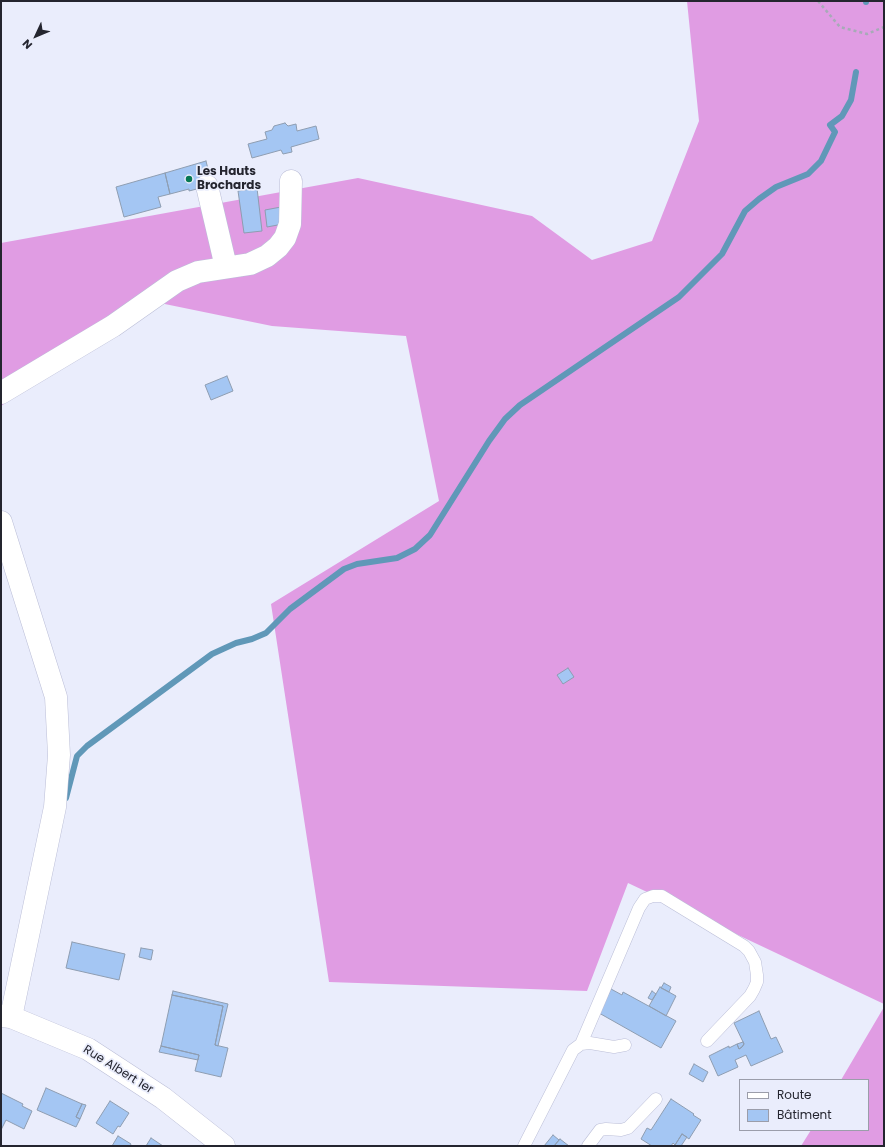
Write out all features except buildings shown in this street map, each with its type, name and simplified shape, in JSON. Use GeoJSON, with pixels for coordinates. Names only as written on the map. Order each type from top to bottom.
{"type":"FeatureCollection","features":[{"type":"Feature","properties":{"kind":"street"},"geometry":{"type":"LineString","coordinates":[[1,393],[113,326],[177,281],[198,272],[250,264],[267,256],[278,247],[285,238],[290,224],[292,181]]}},
{"type":"Feature","properties":{"kind":"street"},"geometry":{"type":"LineString","coordinates":[[207,186],[226,267]]}},
{"type":"Feature","properties":{"kind":"street"},"geometry":{"type":"LineString","coordinates":[[1,522],[56,697],[59,755],[55,808],[6,1016]]}},
{"type":"Feature","properties":{"kind":"street","name":"Rue Albert 1er"},"geometry":{"type":"LineString","coordinates":[[6,1016],[88,1049],[163,1098],[224,1146]]}},
{"type":"Feature","properties":{"kind":"lane"},"geometry":{"type":"LineString","coordinates":[[524,1146],[573,1050],[581,1044],[639,908],[645,900],[653,896],[662,896],[744,946],[749,950],[755,962],[757,982],[750,996],[707,1041]]}},
{"type":"Feature","properties":{"kind":"lane"},"geometry":{"type":"LineString","coordinates":[[581,1044],[590,1043],[614,1047],[625,1045]]}},
{"type":"Feature","properties":{"kind":"lane"},"geometry":{"type":"LineString","coordinates":[[588,1146],[600,1130],[621,1130],[628,1128],[656,1099]]}},
{"type":"Feature","properties":{"kind":"path"},"geometry":{"type":"LineString","coordinates":[[818,1],[840,27],[867,34],[884,27]]}},
{"type":"Feature","properties":{"kind":"shaded area"},"geometry":{"type":"Polygon","coordinates":[[[687,1],[884,1],[884,1004],[628,883],[587,991],[329,982],[271,604],[439,501],[406,336],[272,326],[155,302],[1,406],[1,243],[358,178],[532,216],[592,260],[652,241],[699,121],[687,1]]]}},
{"type":"Feature","properties":{"kind":"shaded area"},"geometry":{"type":"Polygon","coordinates":[[[884,1007],[884,1146],[801,1146],[810,1131],[869,1131],[869,1079],[842,1079],[884,1007]]]}},
{"type":"Feature","properties":{"kind":"waterway"},"geometry":{"type":"LineString","coordinates":[[66,798],[77,756],[87,746],[212,654],[236,643],[252,639],[266,633],[290,609],[344,569],[357,564],[397,558],[415,549],[430,535],[489,441],[505,419],[520,405],[679,297],[722,254],[745,211],[776,187],[808,174],[821,161],[835,132],[830,125],[842,116],[851,100],[856,72]]}},
{"type":"Feature","properties":{"kind":"place","name":"Les Hauts Brochards"},"geometry":{"type":"Point","coordinates":[189,179]}}]}
